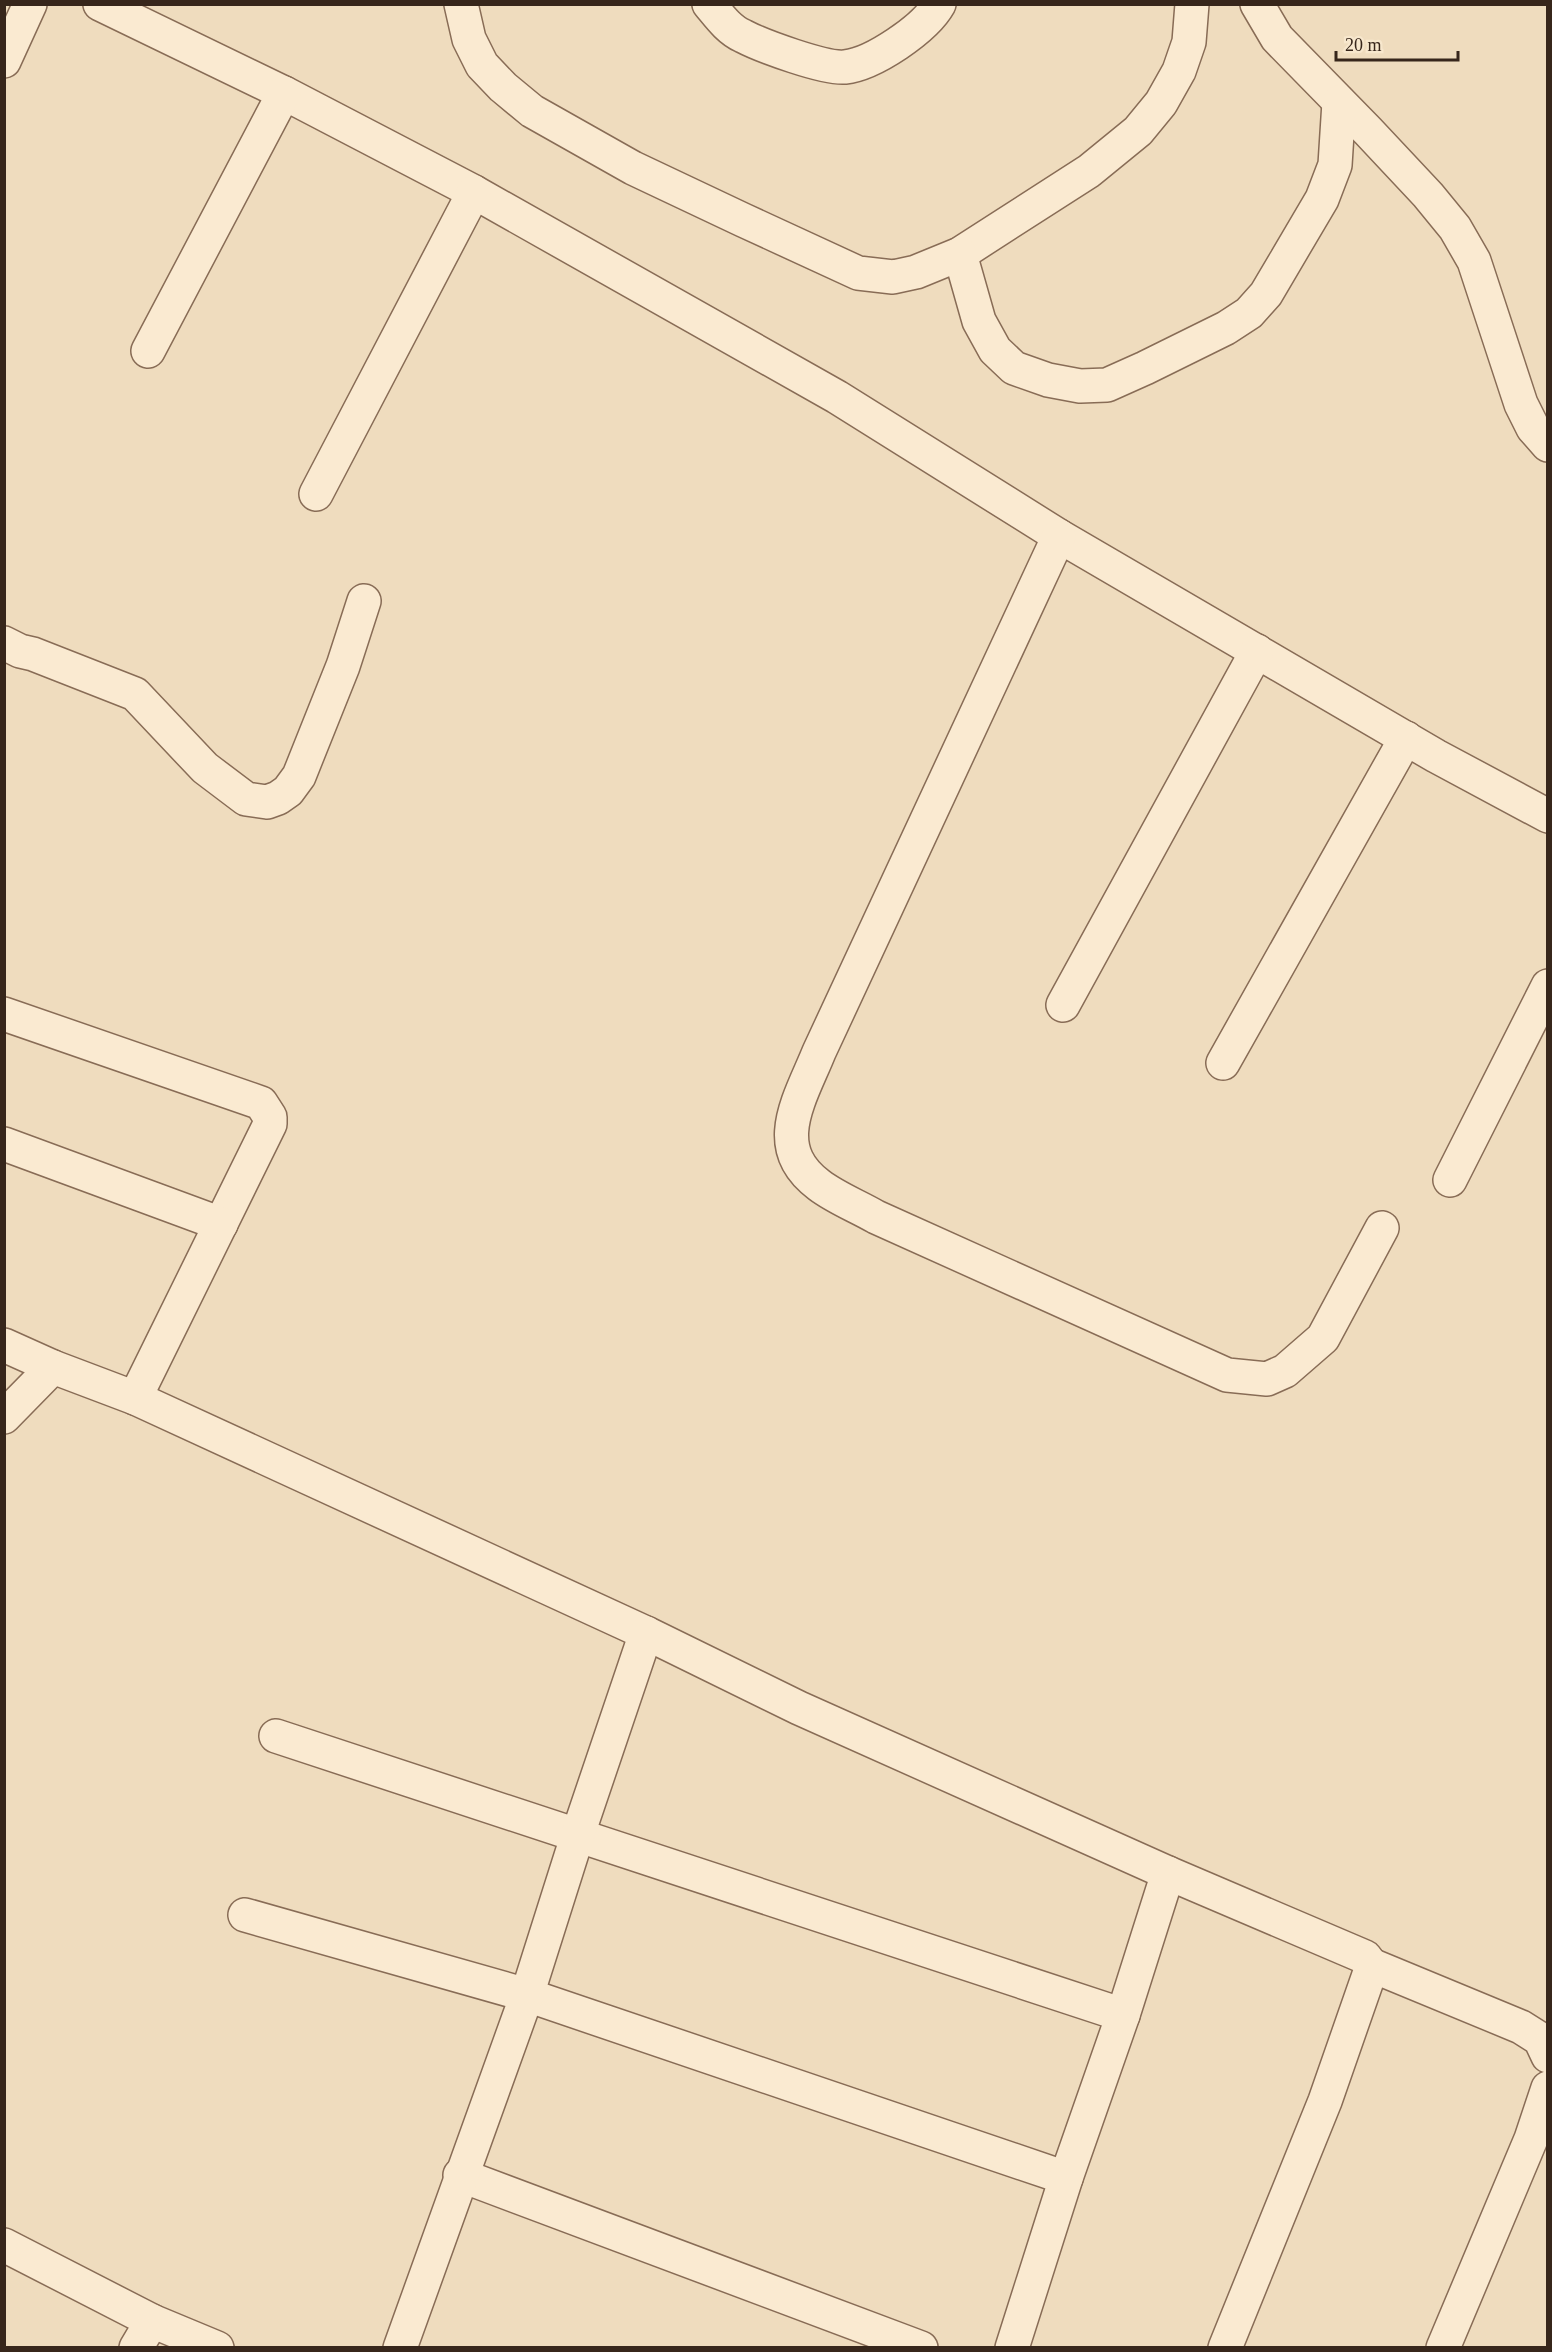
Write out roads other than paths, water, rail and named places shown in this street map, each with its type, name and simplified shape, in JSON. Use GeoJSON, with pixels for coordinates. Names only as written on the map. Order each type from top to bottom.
{"type":"FeatureCollection","features":[{"type":"Feature","properties":{"kind":"street"},"geometry":{"type":"LineString","coordinates":[[4,61],[30,4]]}},
{"type":"Feature","properties":{"kind":"street"},"geometry":{"type":"LineString","coordinates":[[100,4],[284,93],[474,192],[837,397],[1059,536],[1406,738],[1548,816]]}},
{"type":"Feature","properties":{"kind":"street"},"geometry":{"type":"LineString","coordinates":[[461,4],[469,39],[482,65],[503,87],[532,111],[633,168],[858,273],[893,277],[916,272],[960,254],[1089,171],[1138,131],[1161,103],[1179,71],[1189,42],[1192,4]]}},
{"type":"Feature","properties":{"kind":"street"},"geometry":{"type":"LineString","coordinates":[[709,4],[741,36],[822,65],[844,67],[861,63],[912,35],[934,14],[939,4]]}},
{"type":"Feature","properties":{"kind":"street"},"geometry":{"type":"LineString","coordinates":[[1257,4],[1277,38],[1428,195],[1455,228],[1474,261],[1521,404],[1533,428],[1548,445]]}},
{"type":"Feature","properties":{"kind":"street"},"geometry":{"type":"LineString","coordinates":[[147,351],[284,93]]}},
{"type":"Feature","properties":{"kind":"street"},"geometry":{"type":"LineString","coordinates":[[960,254],[979,321],[995,350],[1014,368],[1048,380],[1080,387],[1107,385],[1226,328],[1249,313],[1266,294],[1322,199],[1335,165],[1339,102]]}},
{"type":"Feature","properties":{"kind":"street"},"geometry":{"type":"LineString","coordinates":[[316,494],[474,192]]}},
{"type":"Feature","properties":{"kind":"street"},"geometry":{"type":"LineString","coordinates":[[1059,536],[819,1052],[794,1114],[790,1138],[794,1154],[802,1171],[820,1186],[876,1217],[1227,1375],[1246,1378],[1267,1378],[1285,1371],[1323,1338],[1382,1228]]}},
{"type":"Feature","properties":{"kind":"street"},"geometry":{"type":"LineString","coordinates":[[4,643],[135,694],[205,768],[246,800],[267,802],[288,791],[299,776],[344,666],[364,601]]}},
{"type":"Feature","properties":{"kind":"street"},"geometry":{"type":"LineString","coordinates":[[1063,1005],[1257,651]]}},
{"type":"Feature","properties":{"kind":"street"},"geometry":{"type":"LineString","coordinates":[[1223,1063],[1406,738]]}},
{"type":"Feature","properties":{"kind":"street"},"geometry":{"type":"LineString","coordinates":[[1450,1180],[1548,986]]}},
{"type":"Feature","properties":{"kind":"street"},"geometry":{"type":"LineString","coordinates":[[4,1014],[261,1103],[270,1117],[270,1124],[135,1398]]}},
{"type":"Feature","properties":{"kind":"street"},"geometry":{"type":"LineString","coordinates":[[4,1144],[221,1224]]}},
{"type":"Feature","properties":{"kind":"street"},"geometry":{"type":"LineString","coordinates":[[4,1345],[53,1367],[135,1398],[646,1633],[799,1708],[1168,1874],[1365,1957],[1371,1965],[1521,2027],[1540,2039],[1548,2056]]}},
{"type":"Feature","properties":{"kind":"street"},"geometry":{"type":"LineString","coordinates":[[4,1417],[53,1367]]}},
{"type":"Feature","properties":{"kind":"street"},"geometry":{"type":"LineString","coordinates":[[400,2348],[460,2175],[527,1995],[578,1834],[646,1633]]}},
{"type":"Feature","properties":{"kind":"street"},"geometry":{"type":"LineString","coordinates":[[276,1736],[1123,2015]]}},
{"type":"Feature","properties":{"kind":"street"},"geometry":{"type":"LineString","coordinates":[[1012,2348],[1065,2178],[1123,2015],[1168,1874]]}},
{"type":"Feature","properties":{"kind":"street"},"geometry":{"type":"LineString","coordinates":[[245,1915],[527,1995],[1065,2178]]}},
{"type":"Feature","properties":{"kind":"street"},"geometry":{"type":"LineString","coordinates":[[1225,2348],[1325,2100],[1371,1965]]}},
{"type":"Feature","properties":{"kind":"street"},"geometry":{"type":"LineString","coordinates":[[1443,2348],[1531,2139],[1548,2088]]}},
{"type":"Feature","properties":{"kind":"street"},"geometry":{"type":"LineString","coordinates":[[460,2175],[921,2348]]}},
{"type":"Feature","properties":{"kind":"street"},"geometry":{"type":"LineString","coordinates":[[4,2245],[144,2334],[217,2348]]}}]}
